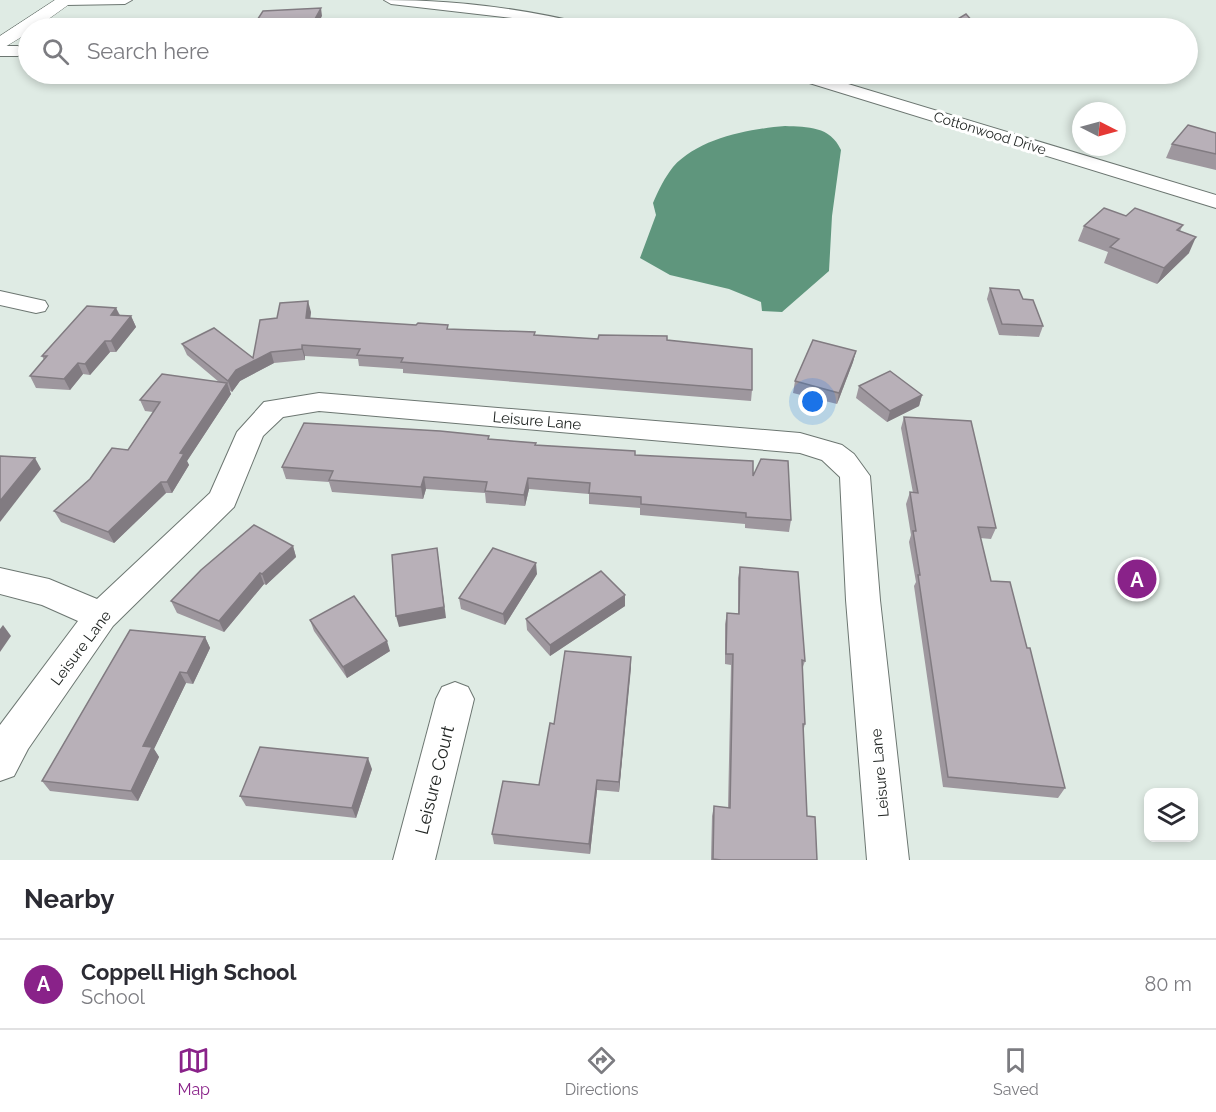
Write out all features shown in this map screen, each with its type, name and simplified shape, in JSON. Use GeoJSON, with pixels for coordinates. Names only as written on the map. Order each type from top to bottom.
{"type":"FeatureCollection","features":[{"type":"Feature","properties":{"kind":"main road"},"geometry":{"type":"LineString","coordinates":[[40,18],[67,0]]}},
{"type":"Feature","properties":{"kind":"main road"},"geometry":{"type":"LineString","coordinates":[[67,18],[93,1]]}},
{"type":"Feature","properties":{"kind":"main road"},"geometry":{"type":"LineString","coordinates":[[0,44],[18,32]]}},
{"type":"Feature","properties":{"kind":"main road"},"geometry":{"type":"LineString","coordinates":[[0,64],[16,49]]}},
{"type":"Feature","properties":{"kind":"street"},"geometry":{"type":"LineString","coordinates":[[67,0],[125,0]]}},
{"type":"Feature","properties":{"kind":"street"},"geometry":{"type":"LineString","coordinates":[[391,0],[539,18]]}},
{"type":"Feature","properties":{"kind":"street","name":"Cottonwood Drive"},"geometry":{"type":"LineString","coordinates":[[832,84],[1216,202]]}},
{"type":"Feature","properties":{"kind":"street"},"geometry":{"type":"LineString","coordinates":[[0,298],[36,306]]}},
{"type":"Feature","properties":{"kind":"street","name":"Leisure Lane"},"geometry":{"type":"LineString","coordinates":[[0,764],[15,737],[101,616],[223,499],[251,432],[274,409],[319,402],[800,443],[830,450],[845,460],[855,476],[863,600],[888,860]]}},
{"type":"Feature","properties":{"kind":"street"},"geometry":{"type":"LineString","coordinates":[[0,580],[49,593],[101,616]]}},
{"type":"Feature","properties":{"kind":"street","name":"Leisure Court"},"geometry":{"type":"LineString","coordinates":[[414,860],[455,699]]}},
{"type":"Feature","properties":{"kind":"shaded area"},"geometry":{"type":"Polygon","coordinates":[[[785,126],[818,129],[825,132],[831,136],[841,150],[832,216],[829,271],[782,312],[762,311],[761,302],[729,289],[670,275],[640,258],[656,215],[653,203],[673,167],[684,157],[710,142],[741,133],[785,126]]]}},
{"type":"Feature","properties":{"kind":"building"},"geometry":{"type":"Polygon","coordinates":[[[321,8],[316,18],[258,18],[263,11],[321,8]]]}},
{"type":"Feature","properties":{"kind":"building"},"geometry":{"type":"Polygon","coordinates":[[[1188,125],[1216,133],[1216,154],[1172,144],[1188,125]]]}},
{"type":"Feature","properties":{"kind":"building"},"geometry":{"type":"Polygon","coordinates":[[[1104,208],[1126,216],[1135,208],[1183,225],[1177,230],[1196,237],[1164,268],[1110,247],[1119,239],[1084,226],[1104,208]]]}},
{"type":"Feature","properties":{"kind":"building"},"geometry":{"type":"Polygon","coordinates":[[[990,288],[1019,290],[1023,299],[1033,300],[1043,326],[1002,324],[990,288]]]}},
{"type":"Feature","properties":{"kind":"building"},"geometry":{"type":"Polygon","coordinates":[[[308,301],[306,318],[448,325],[447,329],[535,332],[534,335],[598,339],[599,335],[667,336],[667,340],[752,349],[752,390],[401,362],[403,358],[357,355],[360,349],[302,345],[302,349],[271,352],[236,370],[228,381],[182,344],[214,328],[253,358],[260,320],[277,318],[280,303],[308,301]]]}},
{"type":"Feature","properties":{"kind":"building"},"geometry":{"type":"Polygon","coordinates":[[[87,306],[116,308],[111,315],[131,316],[111,341],[105,341],[85,364],[78,363],[64,379],[30,376],[47,356],[42,356],[87,306]]]}},
{"type":"Feature","properties":{"kind":"building"},"geometry":{"type":"Polygon","coordinates":[[[813,340],[856,351],[839,393],[795,381],[813,340]]]}},
{"type":"Feature","properties":{"kind":"building"},"geometry":{"type":"Polygon","coordinates":[[[890,371],[922,395],[890,411],[859,386],[890,371]]]}},
{"type":"Feature","properties":{"kind":"building"},"geometry":{"type":"Polygon","coordinates":[[[162,374],[227,383],[180,453],[184,454],[167,482],[161,482],[108,532],[54,511],[90,479],[112,448],[128,450],[160,402],[140,400],[162,374]]]}},
{"type":"Feature","properties":{"kind":"building"},"geometry":{"type":"Polygon","coordinates":[[[904,417],[971,421],[996,528],[978,527],[991,581],[1010,582],[1027,648],[1030,648],[1065,788],[948,777],[918,575],[920,575],[913,531],[916,531],[910,492],[918,493],[904,417]]]}},
{"type":"Feature","properties":{"kind":"building"},"geometry":{"type":"Polygon","coordinates":[[[304,423],[440,431],[489,436],[488,439],[536,443],[535,445],[635,451],[635,455],[753,461],[753,476],[761,459],[788,461],[791,520],[746,517],[746,513],[641,504],[641,497],[589,493],[590,483],[528,478],[524,495],[485,491],[487,482],[424,477],[421,487],[329,480],[333,471],[282,467],[304,423]]]}},
{"type":"Feature","properties":{"kind":"building"},"geometry":{"type":"Polygon","coordinates":[[[0,456],[35,458],[0,501],[0,456]]]}},
{"type":"Feature","properties":{"kind":"building"},"geometry":{"type":"Polygon","coordinates":[[[254,525],[293,546],[262,574],[260,573],[219,621],[171,601],[201,570],[254,525]]]}},
{"type":"Feature","properties":{"kind":"building"},"geometry":{"type":"Polygon","coordinates":[[[437,548],[444,607],[396,616],[392,555],[437,548]]]}},
{"type":"Feature","properties":{"kind":"building"},"geometry":{"type":"Polygon","coordinates":[[[493,548],[536,563],[503,614],[459,598],[493,548]]]}},
{"type":"Feature","properties":{"kind":"building"},"geometry":{"type":"Polygon","coordinates":[[[740,567],[798,572],[805,661],[802,660],[807,816],[815,817],[817,860],[713,859],[714,806],[730,808],[733,654],[726,654],[727,613],[739,614],[740,567]]]}},
{"type":"Feature","properties":{"kind":"building"},"geometry":{"type":"Polygon","coordinates":[[[601,571],[625,595],[550,645],[526,619],[601,571]]]}},
{"type":"Feature","properties":{"kind":"building"},"geometry":{"type":"Polygon","coordinates":[[[354,596],[387,641],[343,667],[310,620],[354,596]]]}},
{"type":"Feature","properties":{"kind":"building"},"geometry":{"type":"Polygon","coordinates":[[[130,630],[205,637],[187,673],[180,672],[143,746],[152,747],[131,791],[42,781],[130,630]]]}},
{"type":"Feature","properties":{"kind":"building"},"geometry":{"type":"Polygon","coordinates":[[[565,651],[631,657],[619,782],[597,780],[589,844],[492,834],[503,781],[539,785],[550,723],[554,724],[565,651]]]}},
{"type":"Feature","properties":{"kind":"building"},"geometry":{"type":"Polygon","coordinates":[[[260,747],[368,758],[352,808],[240,796],[260,747]]]}},
{"type":"Feature","properties":{"kind":"place","name":"Coppell High School"},"geometry":{"type":"Point","coordinates":[1137,579]}}]}
